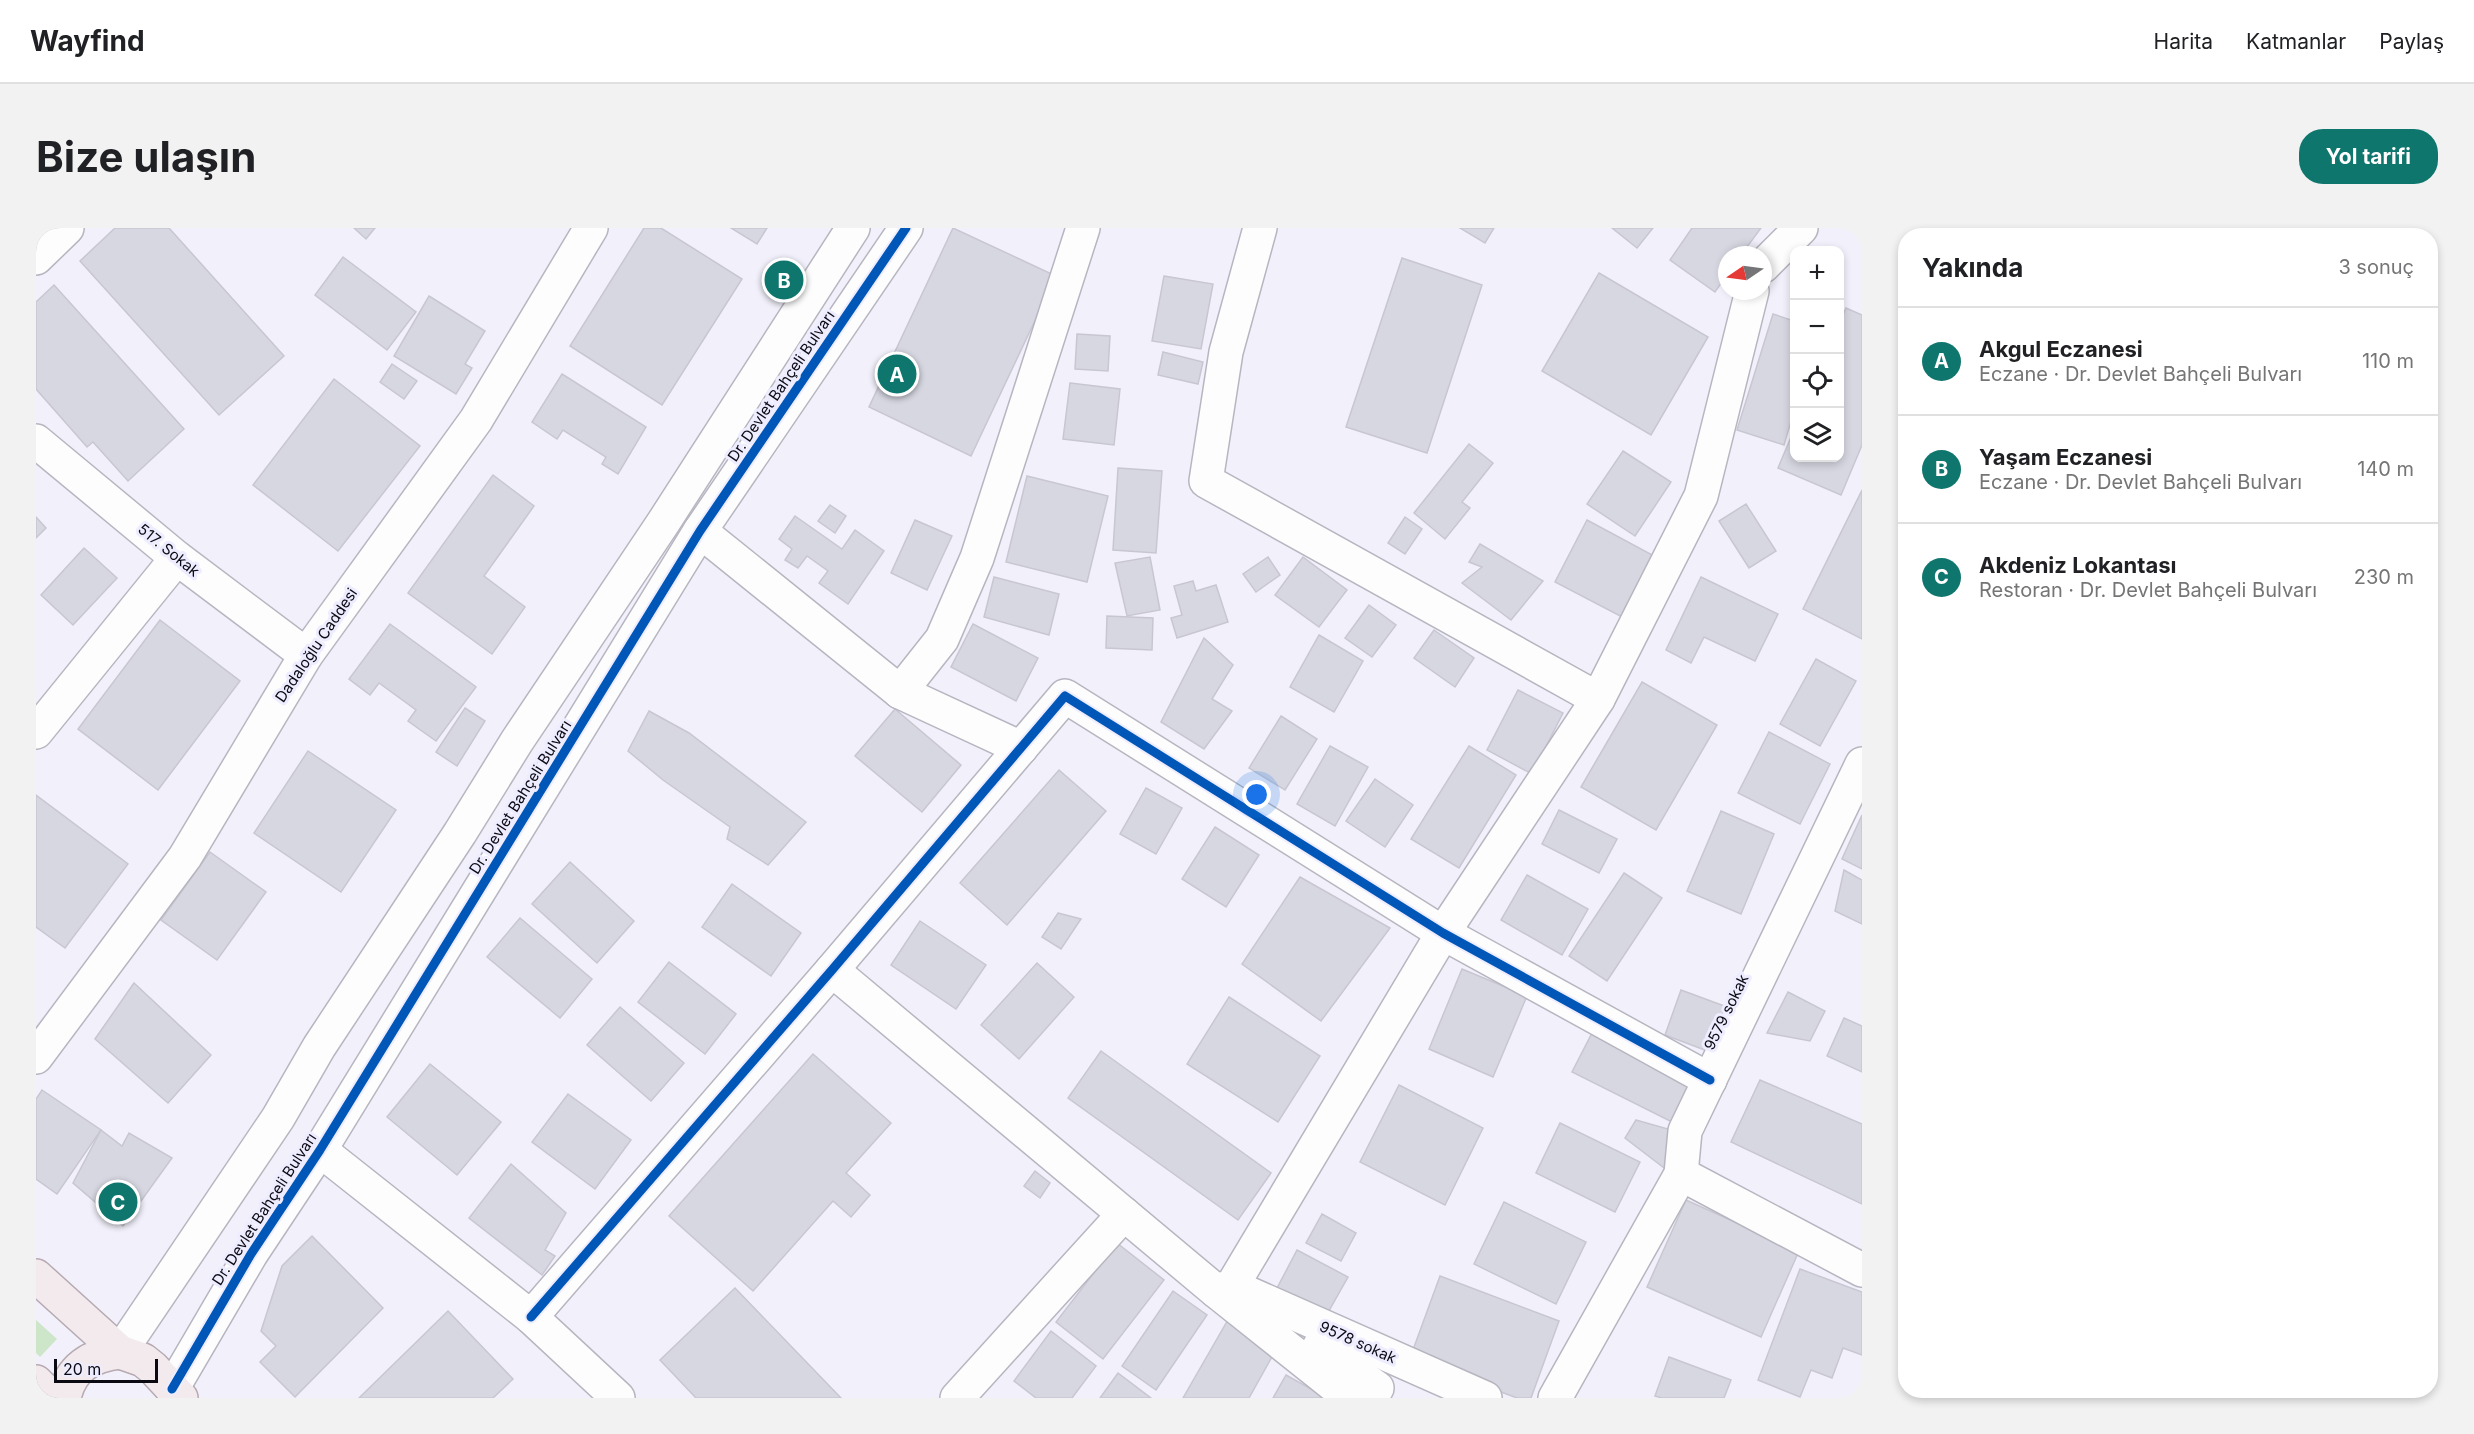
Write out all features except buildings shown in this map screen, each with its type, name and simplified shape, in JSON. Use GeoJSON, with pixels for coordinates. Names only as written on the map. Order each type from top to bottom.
{"type":"FeatureCollection","features":[{"type":"Feature","properties":{"kind":"main road"},"geometry":{"type":"LineString","coordinates":[[36,1276],[120,1352],[143,1360],[168,1388]]}},
{"type":"Feature","properties":{"kind":"main road"},"geometry":{"type":"LineString","coordinates":[[64,1398],[66,1386],[75,1372],[88,1360],[104,1354],[120,1352]]}},
{"type":"Feature","properties":{"kind":"main road"},"geometry":{"type":"LineString","coordinates":[[36,1382],[52,1398]]}},
{"type":"Feature","properties":{"kind":"street"},"geometry":{"type":"LineString","coordinates":[[36,258],[67,228]]}},
{"type":"Feature","properties":{"kind":"street","name":"Dadaloğlu Caddesi"},"geometry":{"type":"LineString","coordinates":[[36,1057],[185,857],[306,655],[476,420],[591,228]]}},
{"type":"Feature","properties":{"kind":"street","name":"Dr. Devlet Bahçeli Bulvarı"},"geometry":{"type":"LineString","coordinates":[[120,1352],[278,1118],[319,1047],[460,833],[517,741],[663,523],[853,228]]}},
{"type":"Feature","properties":{"kind":"street","name":"Dr. Devlet Bahçeli Bulvarı"},"geometry":{"type":"LineString","coordinates":[[168,1388],[251,1254],[320,1150],[700,531],[906,228]]}},
{"type":"Feature","properties":{"kind":"street"},"geometry":{"type":"LineString","coordinates":[[900,692],[942,639],[977,558],[1083,228]]}},
{"type":"Feature","properties":{"kind":"street"},"geometry":{"type":"LineString","coordinates":[[1260,228],[1226,352],[1206,481],[1598,699]]}},
{"type":"Feature","properties":{"kind":"street"},"geometry":{"type":"LineString","coordinates":[[1772,257],[1801,228]]}},
{"type":"Feature","properties":{"kind":"street"},"geometry":{"type":"LineString","coordinates":[[1224,1289],[1443,933],[1598,699],[1701,496],[1750,300]]}},
{"type":"Feature","properties":{"kind":"street","name":"517. Sokak"},"geometry":{"type":"LineString","coordinates":[[36,441],[177,558],[306,655]]}},
{"type":"Feature","properties":{"kind":"street"},"geometry":{"type":"LineString","coordinates":[[700,531],[900,692],[1021,748]]}},
{"type":"Feature","properties":{"kind":"street"},"geometry":{"type":"LineString","coordinates":[[36,732],[177,558]]}},
{"type":"Feature","properties":{"kind":"street"},"geometry":{"type":"LineString","coordinates":[[531,1317],[832,970],[1065,696],[1443,933],[1710,1080]]}},
{"type":"Feature","properties":{"kind":"street","name":"9579 sokak"},"geometry":{"type":"LineString","coordinates":[[1555,1398],[1681,1174],[1685,1131],[1862,764]]}},
{"type":"Feature","properties":{"kind":"street"},"geometry":{"type":"LineString","coordinates":[[832,970],[1124,1214],[1224,1289],[1377,1389],[1371,1398]]}},
{"type":"Feature","properties":{"kind":"street"},"geometry":{"type":"LineString","coordinates":[[320,1150],[531,1317],[618,1398]]}},
{"type":"Feature","properties":{"kind":"street"},"geometry":{"type":"LineString","coordinates":[[1681,1174],[1862,1270]]}},
{"type":"Feature","properties":{"kind":"street"},"geometry":{"type":"LineString","coordinates":[[958,1398],[1124,1214]]}},
{"type":"Feature","properties":{"kind":"street"},"geometry":{"type":"LineString","coordinates":[[1224,1289],[1350,1398]]}},
{"type":"Feature","properties":{"kind":"street","name":"9578 sokak"},"geometry":{"type":"LineString","coordinates":[[1224,1289],[1485,1398]]}},
{"type":"Feature","properties":{"kind":"green space"},"geometry":{"type":"Polygon","coordinates":[[[36,1320],[57,1339],[40,1357],[36,1353],[36,1320]]]}},
{"type":"Feature","properties":{"kind":"cycle path"},"geometry":{"type":"LineString","coordinates":[[172,1389],[251,1254],[320,1150],[700,531],[906,228]]}},
{"type":"Feature","properties":{"kind":"cycle path"},"geometry":{"type":"LineString","coordinates":[[531,1317],[832,970],[1065,696],[1443,933],[1710,1080]]}},
{"type":"Feature","properties":{"kind":"place","name":"Yaşam Eczanesi"},"geometry":{"type":"Point","coordinates":[784,280]}},
{"type":"Feature","properties":{"kind":"place","name":"Akgul Eczanesi"},"geometry":{"type":"Point","coordinates":[897,374]}},
{"type":"Feature","properties":{"kind":"place","name":"Akdeniz Lokantası"},"geometry":{"type":"Point","coordinates":[118,1202]}}]}
